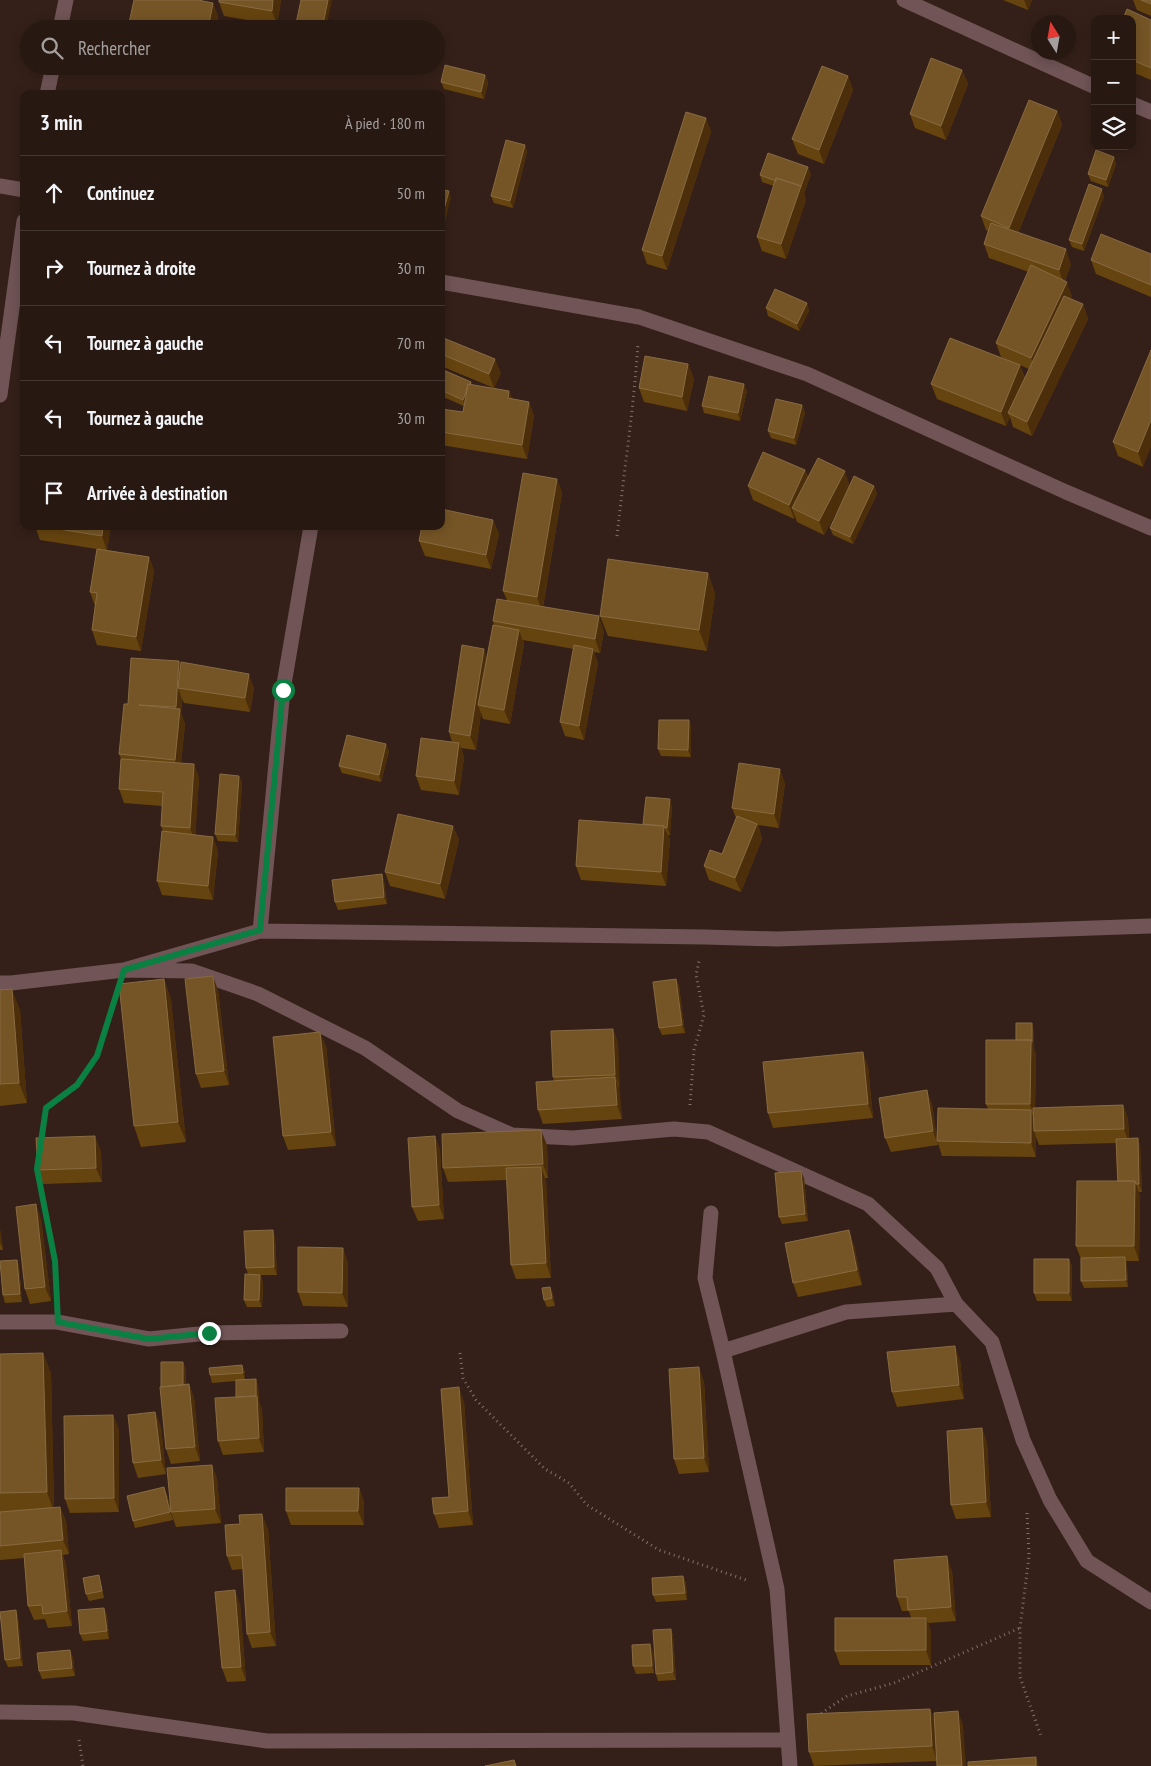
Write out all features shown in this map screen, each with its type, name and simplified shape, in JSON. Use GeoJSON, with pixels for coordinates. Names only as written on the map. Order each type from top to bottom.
{"type":"FeatureCollection","features":[{"type":"Feature","properties":{"kind":"street"},"geometry":{"type":"LineString","coordinates":[[62,20],[66,0]]}},
{"type":"Feature","properties":{"kind":"street"},"geometry":{"type":"LineString","coordinates":[[904,0],[1091,85]]}},
{"type":"Feature","properties":{"kind":"street"},"geometry":{"type":"LineString","coordinates":[[48,90],[51,75]]}},
{"type":"Feature","properties":{"kind":"street"},"geometry":{"type":"LineString","coordinates":[[1134,105],[1151,112]]}},
{"type":"Feature","properties":{"kind":"street"},"geometry":{"type":"LineString","coordinates":[[0,186],[20,189]]}},
{"type":"Feature","properties":{"kind":"street"},"geometry":{"type":"LineString","coordinates":[[0,395],[20,250]]}},
{"type":"Feature","properties":{"kind":"street"},"geometry":{"type":"LineString","coordinates":[[445,283],[639,317],[807,374],[1066,492],[1151,528]]}},
{"type":"Feature","properties":{"kind":"street"},"geometry":{"type":"LineString","coordinates":[[260,930],[283,690],[310,530]]}},
{"type":"Feature","properties":{"kind":"street"},"geometry":{"type":"LineString","coordinates":[[124,970],[260,930],[777,939],[1151,926]]}},
{"type":"Feature","properties":{"kind":"street"},"geometry":{"type":"LineString","coordinates":[[0,983],[124,970],[192,971],[258,994],[365,1048],[458,1111],[512,1135],[574,1138],[674,1129],[708,1132],[868,1204],[937,1268],[956,1304],[992,1342],[1023,1440],[1050,1500],[1087,1561],[1151,1602]]}},
{"type":"Feature","properties":{"kind":"street"},"geometry":{"type":"LineString","coordinates":[[711,1213],[705,1278],[777,1589],[790,1766]]}},
{"type":"Feature","properties":{"kind":"street"},"geometry":{"type":"LineString","coordinates":[[723,1351],[846,1312],[956,1304]]}},
{"type":"Feature","properties":{"kind":"street"},"geometry":{"type":"LineString","coordinates":[[0,1322],[58,1322],[149,1339],[209,1333],[341,1330]]}},
{"type":"Feature","properties":{"kind":"street"},"geometry":{"type":"LineString","coordinates":[[0,1712],[74,1713],[266,1741],[788,1740]]}},
{"type":"Feature","properties":{"kind":"path"},"geometry":{"type":"LineString","coordinates":[[617,536],[630,417],[635,389],[639,317]]}},
{"type":"Feature","properties":{"kind":"path"},"geometry":{"type":"LineString","coordinates":[[693,1130],[690,1098],[694,1050],[704,1015],[696,975],[705,937]]}},
{"type":"Feature","properties":{"kind":"path"},"geometry":{"type":"LineString","coordinates":[[41,1143],[46,1108],[77,1085],[97,1056],[124,970]]}},
{"type":"Feature","properties":{"kind":"path"},"geometry":{"type":"LineString","coordinates":[[38,1160],[37,1169],[55,1261],[58,1322]]}},
{"type":"Feature","properties":{"kind":"path"},"geometry":{"type":"LineString","coordinates":[[460,1353],[463,1378],[476,1400],[545,1469],[569,1483],[587,1505],[659,1550],[735,1577],[777,1589]]}},
{"type":"Feature","properties":{"kind":"path"},"geometry":{"type":"LineString","coordinates":[[1027,1508],[1029,1556],[1020,1628],[1020,1677],[1041,1736]]}},
{"type":"Feature","properties":{"kind":"path"},"geometry":{"type":"LineString","coordinates":[[788,1740],[809,1721],[848,1696],[894,1683],[1020,1628]]}},
{"type":"Feature","properties":{"kind":"building"},"geometry":{"type":"Polygon","coordinates":[[[134,0],[198,0],[213,3],[210,20],[130,20],[134,0]]]}},
{"type":"Feature","properties":{"kind":"building"},"geometry":{"type":"Polygon","coordinates":[[[219,0],[273,0],[272,11],[219,2],[219,0]]]}},
{"type":"Feature","properties":{"kind":"building"},"geometry":{"type":"Polygon","coordinates":[[[301,0],[328,0],[324,20],[297,20],[301,0]]]}},
{"type":"Feature","properties":{"kind":"building"},"geometry":{"type":"Polygon","coordinates":[[[1141,0],[1151,0],[1151,4],[1141,0]]]}},
{"type":"Feature","properties":{"kind":"building"},"geometry":{"type":"Polygon","coordinates":[[[1127,9],[1151,20],[1151,68],[1136,62],[1136,15],[1125,15],[1127,9]]]}},
{"type":"Feature","properties":{"kind":"building"},"geometry":{"type":"Polygon","coordinates":[[[931,58],[962,70],[941,126],[910,114],[931,58]]]}},
{"type":"Feature","properties":{"kind":"building"},"geometry":{"type":"Polygon","coordinates":[[[445,65],[485,75],[481,92],[441,82],[443,75],[445,75],[445,65]]]}},
{"type":"Feature","properties":{"kind":"building"},"geometry":{"type":"Polygon","coordinates":[[[822,66],[848,76],[819,150],[792,139],[822,66]]]}},
{"type":"Feature","properties":{"kind":"building"},"geometry":{"type":"Polygon","coordinates":[[[1029,100],[1057,111],[1009,228],[981,216],[1029,100]]]}},
{"type":"Feature","properties":{"kind":"building"},"geometry":{"type":"Polygon","coordinates":[[[686,112],[706,118],[662,256],[642,250],[686,112]]]}},
{"type":"Feature","properties":{"kind":"building"},"geometry":{"type":"Polygon","coordinates":[[[506,140],[525,145],[510,201],[491,196],[506,140]]]}},
{"type":"Feature","properties":{"kind":"building"},"geometry":{"type":"Polygon","coordinates":[[[1096,150],[1114,157],[1106,180],[1088,174],[1096,150]]]}},
{"type":"Feature","properties":{"kind":"building"},"geometry":{"type":"Polygon","coordinates":[[[768,153],[808,167],[801,186],[776,178],[776,181],[760,175],[768,153]]]}},
{"type":"Feature","properties":{"kind":"building"},"geometry":{"type":"Polygon","coordinates":[[[776,178],[801,186],[781,244],[757,237],[776,178]]]}},
{"type":"Feature","properties":{"kind":"building"},"geometry":{"type":"Polygon","coordinates":[[[1089,184],[1102,189],[1082,244],[1069,240],[1089,184]]]}},
{"type":"Feature","properties":{"kind":"building"},"geometry":{"type":"Polygon","coordinates":[[[445,190],[449,191],[445,206],[445,190]]]}},
{"type":"Feature","properties":{"kind":"building"},"geometry":{"type":"Polygon","coordinates":[[[991,223],[1066,249],[1059,270],[984,244],[991,223]]]}},
{"type":"Feature","properties":{"kind":"building"},"geometry":{"type":"Polygon","coordinates":[[[1101,234],[1151,254],[1151,285],[1091,260],[1101,234]]]}},
{"type":"Feature","properties":{"kind":"building"},"geometry":{"type":"Polygon","coordinates":[[[1031,265],[1067,282],[1031,358],[996,343],[1031,265]]]}},
{"type":"Feature","properties":{"kind":"building"},"geometry":{"type":"Polygon","coordinates":[[[775,289],[807,303],[797,324],[766,308],[775,289]]]}},
{"type":"Feature","properties":{"kind":"building"},"geometry":{"type":"Polygon","coordinates":[[[1064,296],[1083,304],[1027,422],[1008,413],[1064,296]]]}},
{"type":"Feature","properties":{"kind":"building"},"geometry":{"type":"Polygon","coordinates":[[[950,338],[1020,365],[1001,412],[931,384],[950,338]]]}},
{"type":"Feature","properties":{"kind":"building"},"geometry":{"type":"Polygon","coordinates":[[[445,339],[495,359],[489,374],[445,356],[445,339]]]}},
{"type":"Feature","properties":{"kind":"building"},"geometry":{"type":"Polygon","coordinates":[[[1151,350],[1151,420],[1138,452],[1113,442],[1151,350]]]}},
{"type":"Feature","properties":{"kind":"building"},"geometry":{"type":"Polygon","coordinates":[[[645,356],[688,364],[682,397],[639,388],[645,356]]]}},
{"type":"Feature","properties":{"kind":"building"},"geometry":{"type":"Polygon","coordinates":[[[445,371],[471,382],[470,385],[468,384],[463,400],[445,392],[445,371]]]}},
{"type":"Feature","properties":{"kind":"building"},"geometry":{"type":"Polygon","coordinates":[[[709,376],[744,384],[738,413],[702,406],[709,376]]]}},
{"type":"Feature","properties":{"kind":"building"},"geometry":{"type":"Polygon","coordinates":[[[468,384],[509,391],[508,398],[529,402],[522,445],[445,433],[445,410],[463,412],[468,384]]]}},
{"type":"Feature","properties":{"kind":"building"},"geometry":{"type":"Polygon","coordinates":[[[776,399],[802,405],[794,438],[768,431],[776,399]]]}},
{"type":"Feature","properties":{"kind":"building"},"geometry":{"type":"Polygon","coordinates":[[[763,452],[805,470],[789,505],[748,486],[763,452]]]}},
{"type":"Feature","properties":{"kind":"building"},"geometry":{"type":"Polygon","coordinates":[[[818,458],[845,471],[819,521],[792,508],[818,458]]]}},
{"type":"Feature","properties":{"kind":"building"},"geometry":{"type":"Polygon","coordinates":[[[523,473],[557,479],[537,597],[503,591],[523,473]]]}},
{"type":"Feature","properties":{"kind":"building"},"geometry":{"type":"Polygon","coordinates":[[[854,476],[874,486],[850,537],[830,528],[854,476]]]}},
{"type":"Feature","properties":{"kind":"building"},"geometry":{"type":"Polygon","coordinates":[[[445,510],[493,520],[486,555],[419,541],[421,530],[445,530],[445,510]]]}},
{"type":"Feature","properties":{"kind":"building"},"geometry":{"type":"Polygon","coordinates":[[[65,530],[103,530],[102,536],[65,530]]]}},
{"type":"Feature","properties":{"kind":"building"},"geometry":{"type":"Polygon","coordinates":[[[97,549],[149,557],[136,637],[92,630],[97,593],[90,592],[97,549]]]}},
{"type":"Feature","properties":{"kind":"building"},"geometry":{"type":"Polygon","coordinates":[[[608,559],[708,573],[699,630],[600,616],[608,559]]]}},
{"type":"Feature","properties":{"kind":"building"},"geometry":{"type":"Polygon","coordinates":[[[497,599],[599,616],[595,639],[493,621],[497,599]]]}},
{"type":"Feature","properties":{"kind":"building"},"geometry":{"type":"Polygon","coordinates":[[[493,625],[519,630],[504,710],[478,705],[493,625]]]}},
{"type":"Feature","properties":{"kind":"building"},"geometry":{"type":"Polygon","coordinates":[[[462,645],[484,649],[470,736],[449,732],[462,645]]]}},
{"type":"Feature","properties":{"kind":"building"},"geometry":{"type":"Polygon","coordinates":[[[574,645],[593,649],[579,726],[560,722],[574,645]]]}},
{"type":"Feature","properties":{"kind":"building"},"geometry":{"type":"Polygon","coordinates":[[[131,658],[179,661],[176,707],[139,705],[180,709],[175,760],[119,754],[124,704],[128,704],[131,658]]]}},
{"type":"Feature","properties":{"kind":"building"},"geometry":{"type":"Polygon","coordinates":[[[181,662],[249,674],[245,698],[178,688],[181,662]]]}},
{"type":"Feature","properties":{"kind":"building"},"geometry":{"type":"Polygon","coordinates":[[[659,720],[689,720],[688,750],[658,749],[659,720]]]}},
{"type":"Feature","properties":{"kind":"building"},"geometry":{"type":"Polygon","coordinates":[[[347,735],[386,744],[379,775],[339,766],[347,735]]]}},
{"type":"Feature","properties":{"kind":"building"},"geometry":{"type":"Polygon","coordinates":[[[421,738],[459,743],[454,781],[416,776],[421,738]]]}},
{"type":"Feature","properties":{"kind":"building"},"geometry":{"type":"Polygon","coordinates":[[[121,759],[194,764],[190,828],[161,826],[163,792],[119,789],[121,759]]]}},
{"type":"Feature","properties":{"kind":"building"},"geometry":{"type":"Polygon","coordinates":[[[739,763],[780,769],[774,814],[732,808],[739,763]]]}},
{"type":"Feature","properties":{"kind":"building"},"geometry":{"type":"Polygon","coordinates":[[[220,774],[239,776],[235,835],[215,834],[220,774]]]}},
{"type":"Feature","properties":{"kind":"building"},"geometry":{"type":"Polygon","coordinates":[[[646,797],[670,799],[667,828],[643,824],[646,797]]]}},
{"type":"Feature","properties":{"kind":"building"},"geometry":{"type":"Polygon","coordinates":[[[398,814],[453,826],[440,884],[385,872],[398,814]]]}},
{"type":"Feature","properties":{"kind":"building"},"geometry":{"type":"Polygon","coordinates":[[[737,816],[757,824],[735,878],[704,866],[710,850],[722,854],[737,816]]]}},
{"type":"Feature","properties":{"kind":"building"},"geometry":{"type":"Polygon","coordinates":[[[579,820],[664,826],[661,872],[576,866],[579,820]]]}},
{"type":"Feature","properties":{"kind":"building"},"geometry":{"type":"Polygon","coordinates":[[[162,831],[213,837],[208,886],[157,881],[162,831]]]}},
{"type":"Feature","properties":{"kind":"building"},"geometry":{"type":"Polygon","coordinates":[[[382,874],[384,897],[335,902],[332,880],[382,874]]]}},
{"type":"Feature","properties":{"kind":"building"},"geometry":{"type":"Polygon","coordinates":[[[213,976],[224,1071],[196,1074],[185,979],[213,976]]]}},
{"type":"Feature","properties":{"kind":"building"},"geometry":{"type":"Polygon","coordinates":[[[164,979],[178,1122],[134,1126],[119,984],[164,979]]]}},
{"type":"Feature","properties":{"kind":"building"},"geometry":{"type":"Polygon","coordinates":[[[676,979],[682,1025],[659,1028],[653,982],[676,979]]]}},
{"type":"Feature","properties":{"kind":"building"},"geometry":{"type":"Polygon","coordinates":[[[12,989],[19,1083],[0,1084],[0,990],[12,989]]]}},
{"type":"Feature","properties":{"kind":"building"},"geometry":{"type":"Polygon","coordinates":[[[1016,1023],[1032,1023],[1032,1042],[1031,1040],[1016,1040],[1016,1023]]]}},
{"type":"Feature","properties":{"kind":"building"},"geometry":{"type":"Polygon","coordinates":[[[613,1029],[615,1075],[553,1077],[551,1031],[613,1029]]]}},
{"type":"Feature","properties":{"kind":"building"},"geometry":{"type":"Polygon","coordinates":[[[320,1032],[331,1132],[283,1136],[273,1037],[320,1032]]]}},
{"type":"Feature","properties":{"kind":"building"},"geometry":{"type":"Polygon","coordinates":[[[986,1040],[1031,1040],[1030,1104],[986,1104],[986,1040]]]}},
{"type":"Feature","properties":{"kind":"building"},"geometry":{"type":"Polygon","coordinates":[[[863,1052],[868,1104],[768,1113],[763,1062],[863,1052]]]}},
{"type":"Feature","properties":{"kind":"building"},"geometry":{"type":"Polygon","coordinates":[[[615,1077],[617,1105],[538,1110],[536,1082],[615,1077]]]}},
{"type":"Feature","properties":{"kind":"building"},"geometry":{"type":"Polygon","coordinates":[[[927,1090],[933,1131],[885,1138],[879,1098],[927,1090]]]}},
{"type":"Feature","properties":{"kind":"building"},"geometry":{"type":"Polygon","coordinates":[[[1123,1105],[1124,1129],[1034,1131],[1033,1108],[1123,1105]]]}},
{"type":"Feature","properties":{"kind":"building"},"geometry":{"type":"Polygon","coordinates":[[[938,1108],[1031,1110],[1031,1143],[937,1141],[938,1108]]]}},
{"type":"Feature","properties":{"kind":"building"},"geometry":{"type":"Polygon","coordinates":[[[541,1130],[543,1164],[443,1168],[442,1134],[541,1130]]]}},
{"type":"Feature","properties":{"kind":"building"},"geometry":{"type":"Polygon","coordinates":[[[95,1136],[96,1168],[38,1170],[36,1138],[95,1136]]]}},
{"type":"Feature","properties":{"kind":"building"},"geometry":{"type":"Polygon","coordinates":[[[435,1136],[439,1205],[412,1207],[408,1138],[435,1136]]]}},
{"type":"Feature","properties":{"kind":"building"},"geometry":{"type":"Polygon","coordinates":[[[1138,1138],[1139,1184],[1136,1184],[1135,1181],[1118,1181],[1116,1139],[1138,1138]]]}},
{"type":"Feature","properties":{"kind":"building"},"geometry":{"type":"Polygon","coordinates":[[[541,1167],[546,1263],[511,1265],[506,1168],[541,1167]]]}},
{"type":"Feature","properties":{"kind":"building"},"geometry":{"type":"Polygon","coordinates":[[[801,1171],[805,1214],[779,1217],[775,1173],[801,1171]]]}},
{"type":"Feature","properties":{"kind":"building"},"geometry":{"type":"Polygon","coordinates":[[[1077,1181],[1135,1181],[1134,1246],[1076,1246],[1077,1181]]]}},
{"type":"Feature","properties":{"kind":"building"},"geometry":{"type":"Polygon","coordinates":[[[36,1204],[45,1287],[25,1289],[16,1207],[36,1204]]]}},
{"type":"Feature","properties":{"kind":"building"},"geometry":{"type":"Polygon","coordinates":[[[273,1230],[274,1267],[246,1268],[244,1231],[273,1230]]]}},
{"type":"Feature","properties":{"kind":"building"},"geometry":{"type":"Polygon","coordinates":[[[849,1230],[857,1270],[793,1283],[785,1243],[849,1230]]]}},
{"type":"Feature","properties":{"kind":"building"},"geometry":{"type":"Polygon","coordinates":[[[298,1247],[343,1248],[342,1293],[298,1292],[298,1247]]]}},
{"type":"Feature","properties":{"kind":"building"},"geometry":{"type":"Polygon","coordinates":[[[1125,1257],[1126,1280],[1081,1281],[1081,1258],[1125,1257]]]}},
{"type":"Feature","properties":{"kind":"building"},"geometry":{"type":"Polygon","coordinates":[[[1034,1259],[1069,1259],[1069,1293],[1034,1293],[1034,1259]]]}},
{"type":"Feature","properties":{"kind":"building"},"geometry":{"type":"Polygon","coordinates":[[[17,1260],[20,1294],[3,1295],[0,1261],[17,1260]]]}},
{"type":"Feature","properties":{"kind":"building"},"geometry":{"type":"Polygon","coordinates":[[[245,1274],[260,1275],[259,1300],[244,1300],[245,1274]]]}},
{"type":"Feature","properties":{"kind":"building"},"geometry":{"type":"Polygon","coordinates":[[[550,1287],[552,1298],[544,1300],[542,1288],[550,1287]]]}},
{"type":"Feature","properties":{"kind":"building"},"geometry":{"type":"Polygon","coordinates":[[[955,1346],[959,1385],[892,1392],[887,1352],[955,1346]]]}},
{"type":"Feature","properties":{"kind":"building"},"geometry":{"type":"Polygon","coordinates":[[[43,1353],[47,1492],[0,1493],[0,1354],[43,1353]]]}},
{"type":"Feature","properties":{"kind":"building"},"geometry":{"type":"Polygon","coordinates":[[[161,1362],[183,1362],[183,1385],[161,1387],[161,1362]]]}},
{"type":"Feature","properties":{"kind":"building"},"geometry":{"type":"Polygon","coordinates":[[[242,1365],[243,1373],[210,1375],[209,1368],[242,1365]]]}},
{"type":"Feature","properties":{"kind":"building"},"geometry":{"type":"Polygon","coordinates":[[[699,1367],[704,1458],[674,1459],[669,1369],[699,1367]]]}},
{"type":"Feature","properties":{"kind":"building"},"geometry":{"type":"Polygon","coordinates":[[[256,1379],[256,1396],[236,1397],[236,1380],[256,1379]]]}},
{"type":"Feature","properties":{"kind":"building"},"geometry":{"type":"Polygon","coordinates":[[[189,1384],[195,1447],[166,1449],[160,1387],[189,1384]]]}},
{"type":"Feature","properties":{"kind":"building"},"geometry":{"type":"Polygon","coordinates":[[[459,1387],[468,1511],[434,1514],[432,1498],[449,1497],[441,1389],[459,1387]]]}},
{"type":"Feature","properties":{"kind":"building"},"geometry":{"type":"Polygon","coordinates":[[[257,1396],[259,1438],[218,1441],[215,1398],[257,1396]]]}},
{"type":"Feature","properties":{"kind":"building"},"geometry":{"type":"Polygon","coordinates":[[[155,1412],[161,1460],[133,1463],[128,1415],[155,1412]]]}},
{"type":"Feature","properties":{"kind":"building"},"geometry":{"type":"Polygon","coordinates":[[[113,1415],[114,1498],[65,1499],[64,1416],[113,1415]]]}},
{"type":"Feature","properties":{"kind":"building"},"geometry":{"type":"Polygon","coordinates":[[[982,1428],[986,1502],[951,1505],[947,1431],[982,1428]]]}},
{"type":"Feature","properties":{"kind":"building"},"geometry":{"type":"Polygon","coordinates":[[[212,1465],[215,1509],[171,1512],[167,1468],[212,1465]]]}},
{"type":"Feature","properties":{"kind":"building"},"geometry":{"type":"Polygon","coordinates":[[[164,1487],[170,1512],[133,1521],[127,1496],[164,1487]]]}},
{"type":"Feature","properties":{"kind":"building"},"geometry":{"type":"Polygon","coordinates":[[[286,1488],[359,1488],[358,1511],[286,1511],[286,1488]]]}},
{"type":"Feature","properties":{"kind":"building"},"geometry":{"type":"Polygon","coordinates":[[[60,1507],[63,1540],[0,1546],[0,1512],[60,1507]]]}},
{"type":"Feature","properties":{"kind":"building"},"geometry":{"type":"Polygon","coordinates":[[[262,1514],[270,1632],[247,1634],[242,1555],[227,1556],[225,1525],[240,1524],[239,1515],[262,1514]]]}},
{"type":"Feature","properties":{"kind":"building"},"geometry":{"type":"Polygon","coordinates":[[[61,1550],[67,1611],[43,1614],[42,1605],[28,1606],[24,1554],[61,1550]]]}},
{"type":"Feature","properties":{"kind":"building"},"geometry":{"type":"Polygon","coordinates":[[[947,1556],[951,1607],[908,1610],[907,1597],[897,1597],[894,1560],[947,1556]]]}},
{"type":"Feature","properties":{"kind":"building"},"geometry":{"type":"Polygon","coordinates":[[[99,1575],[102,1591],[86,1594],[83,1578],[99,1575]]]}},
{"type":"Feature","properties":{"kind":"building"},"geometry":{"type":"Polygon","coordinates":[[[683,1576],[685,1593],[653,1595],[652,1578],[683,1576]]]}},
{"type":"Feature","properties":{"kind":"building"},"geometry":{"type":"Polygon","coordinates":[[[235,1590],[241,1667],[222,1668],[215,1592],[235,1590]]]}},
{"type":"Feature","properties":{"kind":"building"},"geometry":{"type":"Polygon","coordinates":[[[104,1608],[107,1631],[80,1634],[78,1610],[104,1608]]]}},
{"type":"Feature","properties":{"kind":"building"},"geometry":{"type":"Polygon","coordinates":[[[16,1610],[20,1658],[5,1660],[0,1612],[16,1610]]]}},
{"type":"Feature","properties":{"kind":"building"},"geometry":{"type":"Polygon","coordinates":[[[835,1618],[926,1618],[926,1650],[835,1651],[835,1618]]]}},
{"type":"Feature","properties":{"kind":"building"},"geometry":{"type":"Polygon","coordinates":[[[671,1629],[673,1672],[656,1674],[653,1630],[671,1629]]]}},
{"type":"Feature","properties":{"kind":"building"},"geometry":{"type":"Polygon","coordinates":[[[650,1644],[652,1666],[633,1666],[632,1645],[650,1644]]]}},
{"type":"Feature","properties":{"kind":"building"},"geometry":{"type":"Polygon","coordinates":[[[70,1650],[72,1668],[39,1671],[37,1653],[70,1650]]]}},
{"type":"Feature","properties":{"kind":"building"},"geometry":{"type":"Polygon","coordinates":[[[930,1709],[932,1746],[809,1752],[807,1714],[930,1709]]]}},
{"type":"Feature","properties":{"kind":"building"},"geometry":{"type":"Polygon","coordinates":[[[958,1711],[962,1766],[937,1766],[934,1713],[958,1711]]]}},
{"type":"Feature","properties":{"kind":"building"},"geometry":{"type":"Polygon","coordinates":[[[1036,1757],[1036,1766],[968,1766],[968,1762],[1036,1757]]]}},
{"type":"Feature","properties":{"kind":"building"},"geometry":{"type":"Polygon","coordinates":[[[514,1760],[516,1766],[485,1766],[514,1760]]]}},
{"type":"Feature","properties":{"kind":"route"},"geometry":{"type":"LineString","coordinates":[[209,1333],[149,1339],[58,1322],[55,1261],[37,1169],[46,1108],[77,1085],[97,1056],[124,970],[260,930],[283,690]]}}]}
